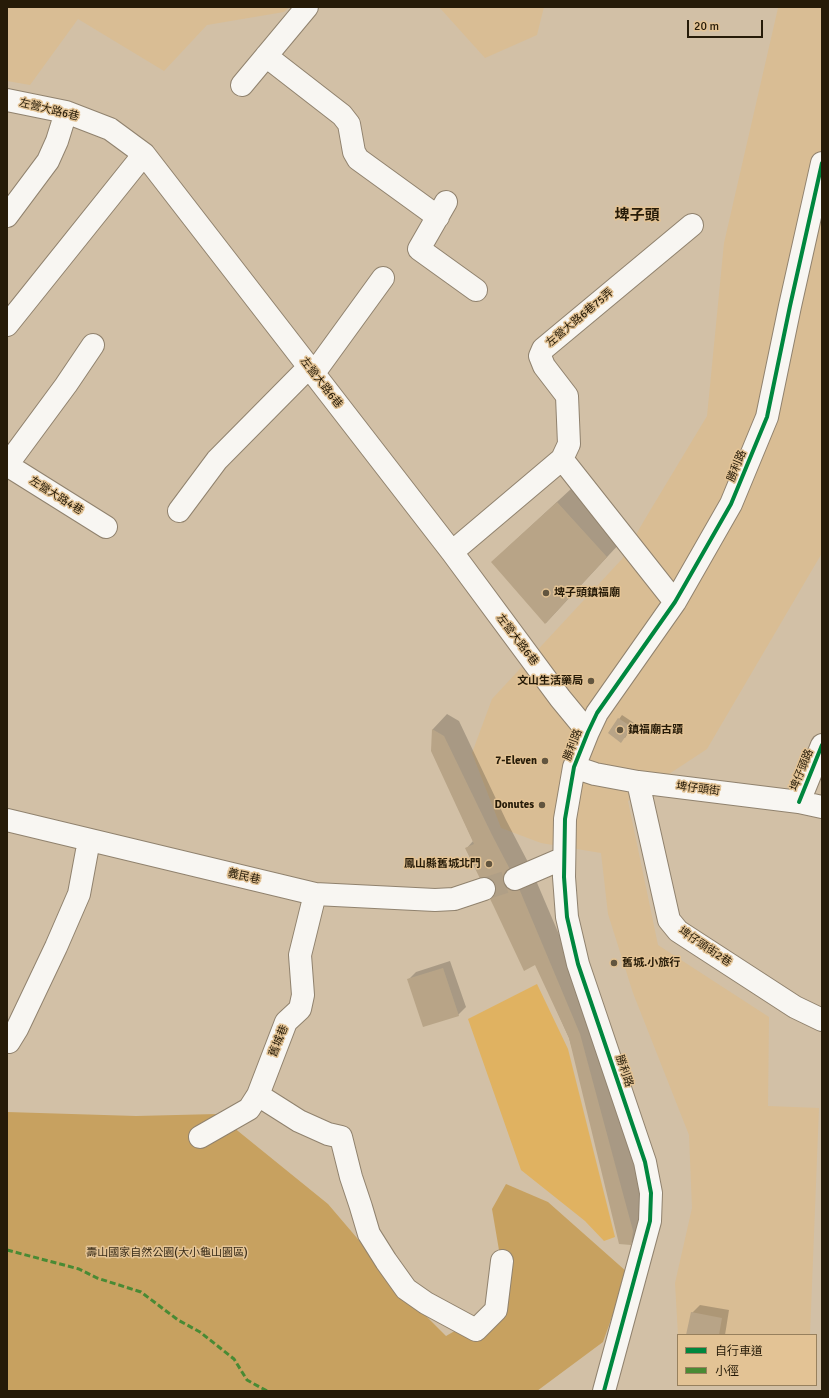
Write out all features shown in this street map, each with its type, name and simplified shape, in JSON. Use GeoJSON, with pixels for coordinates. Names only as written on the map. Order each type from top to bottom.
{"type":"FeatureCollection","features":[{"type":"Feature","properties":{"kind":"street"},"geometry":{"type":"LineString","coordinates":[[242,85],[307,7]]}},
{"type":"Feature","properties":{"kind":"street"},"geometry":{"type":"LineString","coordinates":[[266,56],[342,115],[349,124],[354,152],[358,159],[442,210],[419,249],[476,290]]}},
{"type":"Feature","properties":{"kind":"street","name":"左營大路6巷"},"geometry":{"type":"LineString","coordinates":[[7,100],[66,112],[110,129],[144,154],[452,552],[560,698],[588,732]]}},
{"type":"Feature","properties":{"kind":"street"},"geometry":{"type":"LineString","coordinates":[[7,216],[48,161],[57,141],[66,112]]}},
{"type":"Feature","properties":{"kind":"street"},"geometry":{"type":"LineString","coordinates":[[7,325],[144,154]]}},
{"type":"Feature","properties":{"kind":"street","name":"勝利路"},"geometry":{"type":"LineString","coordinates":[[604,1391],[650,1221],[651,1193],[645,1162],[578,964],[567,917],[564,877],[565,819],[574,767],[597,713],[675,602],[731,504],[767,417],[822,163]]}},
{"type":"Feature","properties":{"kind":"street","name":"左營大路6巷75弄"},"geometry":{"type":"LineString","coordinates":[[452,552],[562,459],[569,444],[567,396],[544,366],[540,356],[543,349],[692,225]]}},
{"type":"Feature","properties":{"kind":"street"},"geometry":{"type":"LineString","coordinates":[[179,511],[217,460],[312,370],[383,278]]}},
{"type":"Feature","properties":{"kind":"street"},"geometry":{"type":"LineString","coordinates":[[7,465],[66,385],[93,345]]}},
{"type":"Feature","properties":{"kind":"street"},"geometry":{"type":"LineString","coordinates":[[562,459],[675,602]]}},
{"type":"Feature","properties":{"kind":"street","name":"左營大路4巷"},"geometry":{"type":"LineString","coordinates":[[7,465],[106,527]]}},
{"type":"Feature","properties":{"kind":"street","name":"埤仔頭路"},"geometry":{"type":"LineString","coordinates":[[799,802],[822,745]]}},
{"type":"Feature","properties":{"kind":"street","name":"埤仔頭街"},"geometry":{"type":"LineString","coordinates":[[574,767],[595,774],[638,782],[799,802],[822,807]]}},
{"type":"Feature","properties":{"kind":"street","name":"埤仔頭街2巷"},"geometry":{"type":"LineString","coordinates":[[638,782],[669,920],[678,931],[795,1007],[822,1020]]}},
{"type":"Feature","properties":{"kind":"street","name":"義民巷"},"geometry":{"type":"LineString","coordinates":[[7,820],[315,894],[435,900],[454,899],[484,889]]}},
{"type":"Feature","properties":{"kind":"street"},"geometry":{"type":"LineString","coordinates":[[10,1042],[18,1029],[53,954],[79,894],[89,840]]}},
{"type":"Feature","properties":{"kind":"street"},"geometry":{"type":"LineString","coordinates":[[515,879],[564,858]]}},
{"type":"Feature","properties":{"kind":"street","name":"舊城巷"},"geometry":{"type":"LineString","coordinates":[[200,1137],[249,1109],[258,1094],[286,1022],[300,1009],[303,995],[300,955],[315,894]]}},
{"type":"Feature","properties":{"kind":"street"},"geometry":{"type":"LineString","coordinates":[[258,1094],[299,1121],[328,1134],[341,1137],[351,1177],[362,1206],[369,1234],[406,1289],[426,1303],[476,1330],[496,1310],[502,1261]]}},
{"type":"Feature","properties":{"kind":"shaded area"},"geometry":{"type":"Polygon","coordinates":[[[7,7],[289,7],[284,12],[207,25],[164,71],[78,19],[30,85],[7,81],[7,7]]]}},
{"type":"Feature","properties":{"kind":"shaded area"},"geometry":{"type":"Polygon","coordinates":[[[439,7],[544,7],[537,35],[485,58],[439,7]]]}},
{"type":"Feature","properties":{"kind":"shaded area"},"geometry":{"type":"Polygon","coordinates":[[[772,7],[822,7],[822,553],[707,749],[628,801],[658,945],[769,1017],[768,1106],[819,1108],[810,1334],[678,1334],[675,1283],[692,1208],[689,1135],[633,993],[608,914],[601,853],[541,843],[501,828],[472,753],[492,699],[622,559],[707,416],[724,243],[778,8],[772,7]]]}},
{"type":"Feature","properties":{"kind":"shaded area"},"geometry":{"type":"Polygon","coordinates":[[[537,984],[568,1049],[615,1237],[604,1241],[585,1221],[521,1170],[468,1019],[537,984]]]}},
{"type":"Feature","properties":{"kind":"green space","name":"壽山國家自然公園(大小龜山園區)"},"geometry":{"type":"Polygon","coordinates":[[[7,1112],[136,1116],[217,1114],[328,1204],[409,1299],[446,1336],[491,1310],[500,1256],[492,1209],[506,1184],[548,1202],[627,1272],[603,1342],[537,1391],[7,1391],[7,1112]]]}},
{"type":"Feature","properties":{"kind":"building","name":"埤子頭鎮福廟"},"geometry":{"type":"Polygon","coordinates":[[[557,502],[607,557],[545,624],[491,562],[557,502]]]}},
{"type":"Feature","properties":{"kind":"building","name":"鎮福廟古蹟"},"geometry":{"type":"Polygon","coordinates":[[[618,718],[632,727],[621,743],[608,733],[618,718]]]}},
{"type":"Feature","properties":{"kind":"building"},"geometry":{"type":"Polygon","coordinates":[[[432,729],[444,736],[515,879],[580,1034],[633,1231],[631,1245],[619,1244],[569,1038],[535,965],[524,971],[465,848],[474,844],[431,751],[432,729]]]}},
{"type":"Feature","properties":{"kind":"building"},"geometry":{"type":"Polygon","coordinates":[[[443,968],[459,1016],[423,1027],[407,979],[443,968]]]}},
{"type":"Feature","properties":{"kind":"building"},"geometry":{"type":"Polygon","coordinates":[[[691,1312],[722,1318],[719,1334],[686,1334],[691,1312]]]}},
{"type":"Feature","properties":{"kind":"tunnel"},"geometry":{"type":"LineString","coordinates":[[484,889],[515,879]]}},
{"type":"Feature","properties":{"kind":"marked path"},"geometry":{"type":"LineString","coordinates":[[7,1250],[79,1269],[97,1278],[141,1292],[178,1320],[200,1332],[234,1359],[247,1380],[267,1391]]}},
{"type":"Feature","properties":{"kind":"cycle path"},"geometry":{"type":"LineString","coordinates":[[604,1391],[650,1221],[651,1193],[645,1162],[578,964],[567,917],[564,877],[565,819],[574,767],[597,713],[675,602],[731,504],[767,417],[822,163]]}},
{"type":"Feature","properties":{"kind":"cycle path"},"geometry":{"type":"LineString","coordinates":[[799,802],[822,745]]}},
{"type":"Feature","properties":{"kind":"place","name":"埤子頭鎮福廟"},"geometry":{"type":"Point","coordinates":[546,593]}},
{"type":"Feature","properties":{"kind":"place","name":"文山生活藥局"},"geometry":{"type":"Point","coordinates":[591,681]}},
{"type":"Feature","properties":{"kind":"place","name":"鎮福廟古蹟"},"geometry":{"type":"Point","coordinates":[620,730]}},
{"type":"Feature","properties":{"kind":"place","name":"7-Eleven"},"geometry":{"type":"Point","coordinates":[545,761]}},
{"type":"Feature","properties":{"kind":"place","name":"Donutes"},"geometry":{"type":"Point","coordinates":[542,805]}},
{"type":"Feature","properties":{"kind":"place","name":"鳳山縣舊城北門"},"geometry":{"type":"Point","coordinates":[489,864]}},
{"type":"Feature","properties":{"kind":"place","name":"舊城.小旅行"},"geometry":{"type":"Point","coordinates":[614,963]}},
{"type":"Feature","properties":{"kind":"district","name":"埤子頭"},"geometry":{"type":"Point","coordinates":[637,216]}}]}
